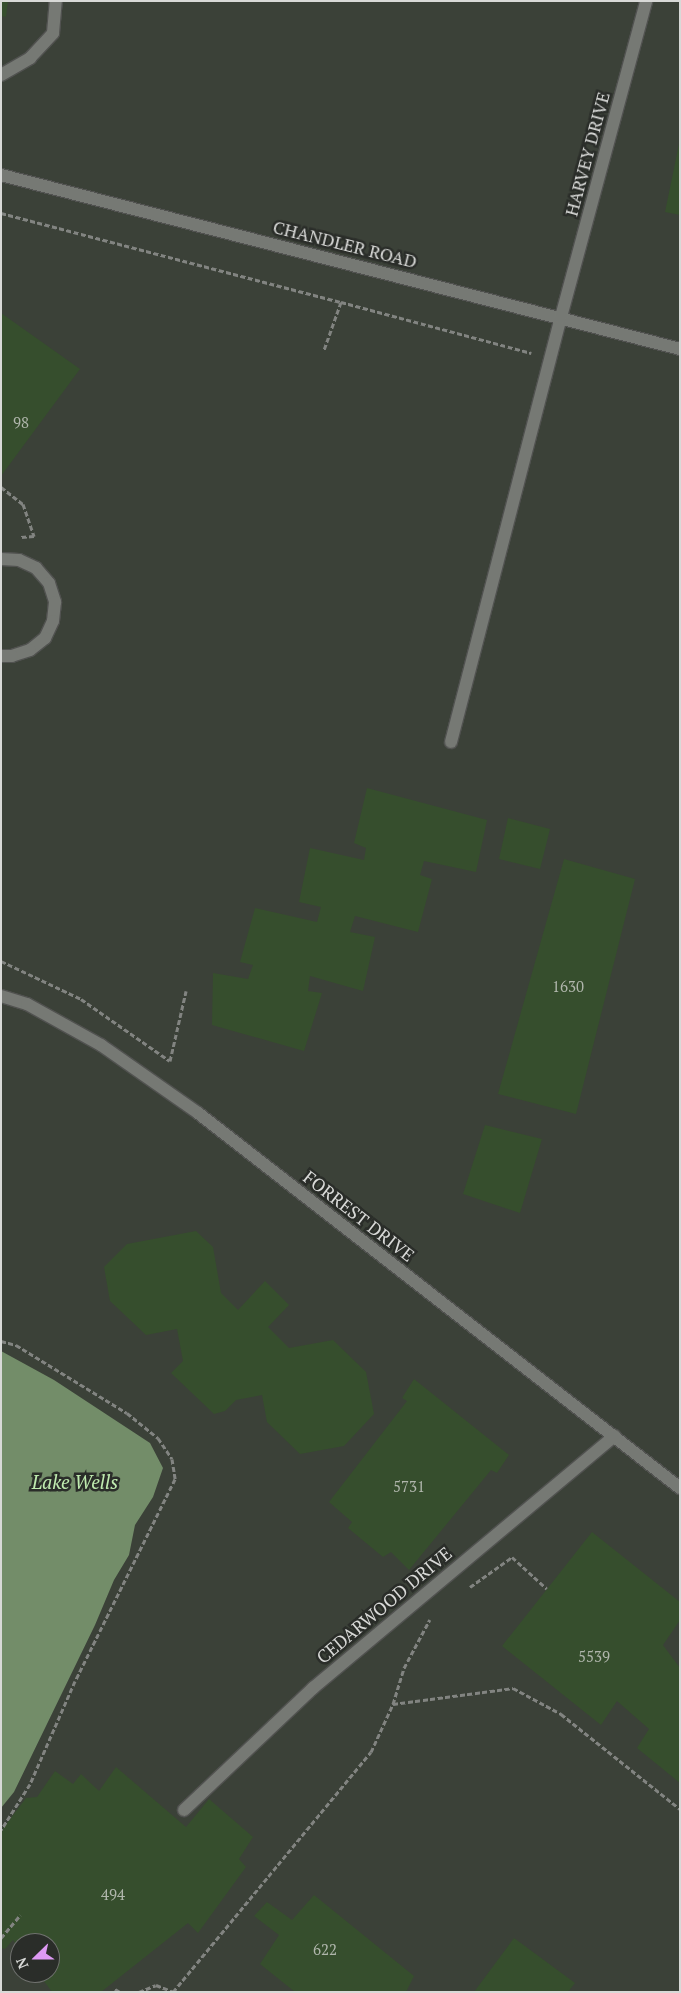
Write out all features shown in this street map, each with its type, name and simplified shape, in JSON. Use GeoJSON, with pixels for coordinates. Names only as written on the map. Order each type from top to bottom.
{"type":"FeatureCollection","features":[{"type":"Feature","properties":{"kind":"street"},"geometry":{"type":"LineString","coordinates":[[1,75],[30,58],[52,33],[56,1]]}},
{"type":"Feature","properties":{"kind":"street","name":"HARVEY DRIVE"},"geometry":{"type":"LineString","coordinates":[[451,742],[561,316],[646,1]]}},
{"type":"Feature","properties":{"kind":"street","name":"CHANDLER ROAD"},"geometry":{"type":"LineString","coordinates":[[1,175],[561,316],[680,349]]}},
{"type":"Feature","properties":{"kind":"street"},"geometry":{"type":"LineString","coordinates":[[1,558],[19,560],[36,568],[49,583],[54,602],[53,620],[44,638],[30,650],[12,656],[1,656]]}},
{"type":"Feature","properties":{"kind":"street","name":"FORREST DRIVE"},"geometry":{"type":"LineString","coordinates":[[1,996],[27,1004],[101,1045],[198,1113],[680,1488]]}},
{"type":"Feature","properties":{"kind":"street","name":"CEDARWOOD DRIVE"},"geometry":{"type":"LineString","coordinates":[[184,1810],[312,1688],[614,1436]]}},
{"type":"Feature","properties":{"kind":"path"},"geometry":{"type":"LineString","coordinates":[[1,213],[539,355]]}},
{"type":"Feature","properties":{"kind":"path"},"geometry":{"type":"LineString","coordinates":[[324,350],[341,302]]}},
{"type":"Feature","properties":{"kind":"path"},"geometry":{"type":"LineString","coordinates":[[1,487],[23,504],[34,536],[18,538]]}},
{"type":"Feature","properties":{"kind":"path"},"geometry":{"type":"LineString","coordinates":[[1,962],[81,999],[170,1061],[186,991]]}},
{"type":"Feature","properties":{"kind":"path"},"geometry":{"type":"LineString","coordinates":[[1,1341],[16,1345],[127,1413],[158,1438],[172,1459],[175,1479],[75,1681],[30,1784],[1,1830]]}},
{"type":"Feature","properties":{"kind":"path"},"geometry":{"type":"LineString","coordinates":[[465,1590],[512,1557],[547,1589]]}},
{"type":"Feature","properties":{"kind":"path"},"geometry":{"type":"LineString","coordinates":[[139,1992],[156,1985],[174,1992],[371,1752],[393,1704],[404,1668],[434,1613]]}},
{"type":"Feature","properties":{"kind":"path"},"geometry":{"type":"LineString","coordinates":[[393,1704],[513,1688],[561,1714],[680,1810]]}},
{"type":"Feature","properties":{"kind":"path"},"geometry":{"type":"LineString","coordinates":[[1,1938],[20,1915]]}},
{"type":"Feature","properties":{"kind":"path"},"geometry":{"type":"LineString","coordinates":[[115,1989],[120,1992]]}},
{"type":"Feature","properties":{"kind":"shaded area"},"geometry":{"type":"Polygon","coordinates":[[[1,1],[680,1],[680,1992],[1,1992],[1,1]]]}},
{"type":"Feature","properties":{"kind":"water","name":"Lake Wells"},"geometry":{"type":"Polygon","coordinates":[[[1,1351],[54,1380],[150,1443],[163,1468],[153,1497],[135,1525],[129,1555],[114,1580],[95,1625],[14,1792],[1,1808],[1,1351]]]}},
{"type":"Feature","properties":{"kind":"building"},"geometry":{"type":"Polygon","coordinates":[[[1,1],[8,1],[6,17],[1,16],[1,1]]]}},
{"type":"Feature","properties":{"kind":"building"},"geometry":{"type":"Polygon","coordinates":[[[680,144],[680,215],[665,212],[680,144]]]}},
{"type":"Feature","properties":{"kind":"building"},"geometry":{"type":"Polygon","coordinates":[[[1,313],[80,369],[1,476],[1,313]]]}},
{"type":"Feature","properties":{"kind":"building"},"geometry":{"type":"Polygon","coordinates":[[[367,788],[487,820],[476,872],[424,861],[420,875],[432,879],[418,932],[355,916],[350,932],[375,937],[363,991],[310,976],[308,991],[322,993],[304,1051],[212,1025],[213,973],[248,979],[253,965],[240,962],[255,908],[317,922],[321,907],[299,902],[310,848],[364,860],[366,848],[354,843],[367,788]]]}},
{"type":"Feature","properties":{"kind":"building"},"geometry":{"type":"Polygon","coordinates":[[[508,818],[550,829],[540,869],[499,859],[508,818]]]}},
{"type":"Feature","properties":{"kind":"building"},"geometry":{"type":"Polygon","coordinates":[[[564,859],[635,879],[576,1114],[498,1094],[564,859]]]}},
{"type":"Feature","properties":{"kind":"building"},"geometry":{"type":"Polygon","coordinates":[[[485,1125],[542,1139],[520,1213],[463,1194],[485,1125]]]}},
{"type":"Feature","properties":{"kind":"building"},"geometry":{"type":"Polygon","coordinates":[[[196,1231],[213,1247],[221,1293],[238,1310],[265,1281],[289,1305],[268,1327],[289,1348],[333,1340],[366,1372],[374,1414],[344,1446],[300,1454],[267,1422],[262,1395],[236,1400],[225,1411],[214,1414],[171,1373],[183,1361],[177,1329],[146,1335],[110,1301],[104,1267],[127,1244],[196,1231]]]}},
{"type":"Feature","properties":{"kind":"building"},"geometry":{"type":"Polygon","coordinates":[[[414,1379],[509,1455],[497,1473],[491,1470],[409,1570],[391,1552],[383,1557],[348,1528],[352,1522],[329,1502],[407,1401],[402,1398],[414,1379]]]}},
{"type":"Feature","properties":{"kind":"building"},"geometry":{"type":"Polygon","coordinates":[[[592,1532],[680,1602],[680,1620],[663,1645],[680,1668],[680,1783],[637,1748],[649,1729],[617,1701],[601,1725],[502,1646],[592,1532]]]}},
{"type":"Feature","properties":{"kind":"building"},"geometry":{"type":"Polygon","coordinates":[[[116,1767],[186,1827],[209,1799],[253,1837],[239,1859],[246,1867],[198,1933],[188,1923],[101,1992],[52,1992],[45,1983],[60,1983],[60,1933],[10,1933],[10,1943],[5,1949],[1,1948],[1,1831],[26,1798],[37,1797],[55,1771],[73,1784],[81,1774],[99,1791],[116,1767]]]}},
{"type":"Feature","properties":{"kind":"building"},"geometry":{"type":"Polygon","coordinates":[[[314,1895],[414,1976],[406,1992],[295,1992],[260,1964],[279,1935],[254,1916],[267,1902],[292,1920],[314,1895]]]}},
{"type":"Feature","properties":{"kind":"building"},"geometry":{"type":"Polygon","coordinates":[[[514,1938],[575,1983],[568,1992],[474,1992],[514,1938]]]}}]}
